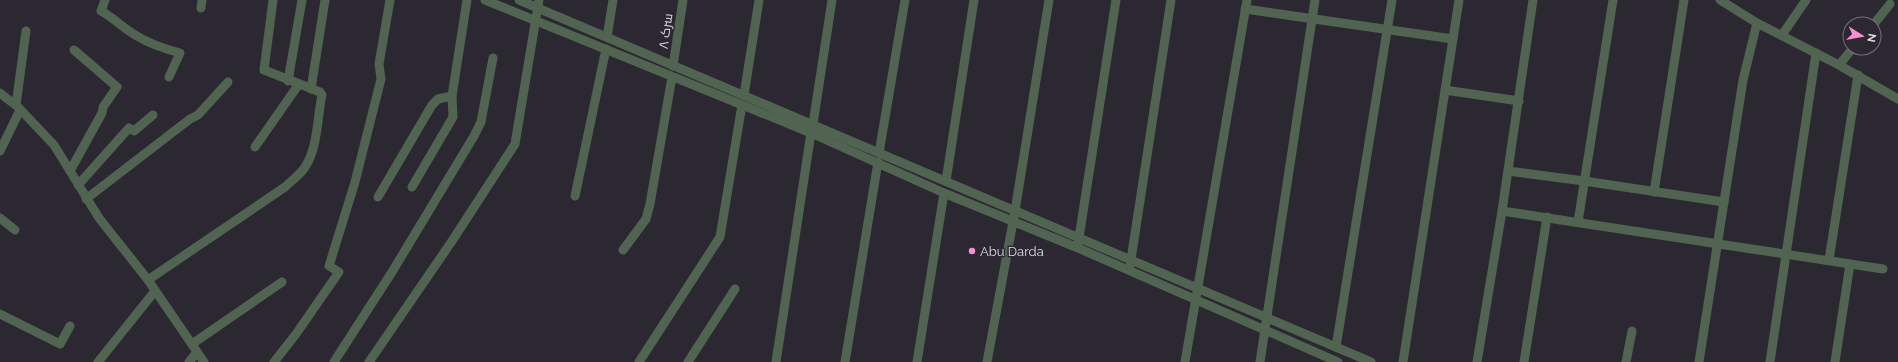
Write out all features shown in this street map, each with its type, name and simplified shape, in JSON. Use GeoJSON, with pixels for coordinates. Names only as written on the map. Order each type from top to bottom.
{"type":"FeatureCollection","features":[{"type":"Feature","properties":{"kind":"street"},"geometry":{"type":"LineString","coordinates":[[105,0],[101,11],[114,18],[136,36],[154,45],[180,53],[169,77]]}},
{"type":"Feature","properties":{"kind":"street"},"geometry":{"type":"LineString","coordinates":[[148,280],[285,187],[304,169],[312,149],[322,95],[320,92],[288,81],[264,70],[273,0]]}},
{"type":"Feature","properties":{"kind":"street"},"geometry":{"type":"LineString","coordinates":[[288,81],[302,0]]}},
{"type":"Feature","properties":{"kind":"street"},"geometry":{"type":"LineString","coordinates":[[310,88],[325,0]]}},
{"type":"Feature","properties":{"kind":"street"},"geometry":{"type":"LineString","coordinates":[[274,362],[296,334],[339,272],[329,266],[355,182],[381,78],[379,64],[390,0]]}},
{"type":"Feature","properties":{"kind":"street"},"geometry":{"type":"LineString","coordinates":[[412,187],[454,117],[452,96],[467,0]]}},
{"type":"Feature","properties":{"kind":"street"},"geometry":{"type":"LineString","coordinates":[[484,0],[742,105],[812,129]]}},
{"type":"Feature","properties":{"kind":"street"},"geometry":{"type":"LineString","coordinates":[[519,0],[538,4],[607,37],[744,95],[812,129],[879,158],[946,181],[1370,362]]}},
{"type":"Feature","properties":{"kind":"street"},"geometry":{"type":"LineString","coordinates":[[607,37],[613,0]]}},
{"type":"Feature","properties":{"kind":"street","name":"سرک ۸"},"geometry":{"type":"LineString","coordinates":[[674,66],[683,0]]}},
{"type":"Feature","properties":{"kind":"street"},"geometry":{"type":"LineString","coordinates":[[744,95],[759,0]]}},
{"type":"Feature","properties":{"kind":"street"},"geometry":{"type":"LineString","coordinates":[[776,362],[832,0]]}},
{"type":"Feature","properties":{"kind":"street"},"geometry":{"type":"LineString","coordinates":[[845,362],[905,0]]}},
{"type":"Feature","properties":{"kind":"street"},"geometry":{"type":"LineString","coordinates":[[946,181],[974,0]]}},
{"type":"Feature","properties":{"kind":"street"},"geometry":{"type":"LineString","coordinates":[[987,362],[1015,211],[1049,0]]}},
{"type":"Feature","properties":{"kind":"street"},"geometry":{"type":"LineString","coordinates":[[1078,248],[1116,0]]}},
{"type":"Feature","properties":{"kind":"street"},"geometry":{"type":"LineString","coordinates":[[1129,271],[1171,0]]}},
{"type":"Feature","properties":{"kind":"street"},"geometry":{"type":"LineString","coordinates":[[1185,362],[1196,289],[1247,0]]}},
{"type":"Feature","properties":{"kind":"street"},"geometry":{"type":"LineString","coordinates":[[1260,362],[1315,0]]}},
{"type":"Feature","properties":{"kind":"street"},"geometry":{"type":"LineString","coordinates":[[1336,348],[1392,0]]}},
{"type":"Feature","properties":{"kind":"street"},"geometry":{"type":"LineString","coordinates":[[1403,362],[1459,0]]}},
{"type":"Feature","properties":{"kind":"street"},"geometry":{"type":"LineString","coordinates":[[1477,362],[1502,211],[1533,0]]}},
{"type":"Feature","properties":{"kind":"street"},"geometry":{"type":"LineString","coordinates":[[1578,222],[1613,0]]}},
{"type":"Feature","properties":{"kind":"street"},"geometry":{"type":"LineString","coordinates":[[1654,192],[1684,0]]}},
{"type":"Feature","properties":{"kind":"street"},"geometry":{"type":"LineString","coordinates":[[1720,0],[1733,3],[1757,23],[1858,75],[1898,98]]}},
{"type":"Feature","properties":{"kind":"street"},"geometry":{"type":"LineString","coordinates":[[1782,35],[1806,0]]}},
{"type":"Feature","properties":{"kind":"street"},"geometry":{"type":"LineString","coordinates":[[369,362],[452,241],[515,144],[538,4]]}},
{"type":"Feature","properties":{"kind":"street"},"geometry":{"type":"LineString","coordinates":[[1880,16],[1890,4]]}},
{"type":"Feature","properties":{"kind":"street"},"geometry":{"type":"LineString","coordinates":[[1245,10],[1453,39]]}},
{"type":"Feature","properties":{"kind":"street"},"geometry":{"type":"LineString","coordinates":[[1698,362],[1743,80],[1757,23]]}},
{"type":"Feature","properties":{"kind":"street"},"geometry":{"type":"LineString","coordinates":[[0,151],[18,107],[26,31]]}},
{"type":"Feature","properties":{"kind":"street"},"geometry":{"type":"LineString","coordinates":[[575,196],[606,49]]}},
{"type":"Feature","properties":{"kind":"street"},"geometry":{"type":"LineString","coordinates":[[70,170],[102,113],[103,107],[116,87],[74,50]]}},
{"type":"Feature","properties":{"kind":"street"},"geometry":{"type":"LineString","coordinates":[[1770,362],[1816,54]]}},
{"type":"Feature","properties":{"kind":"street"},"geometry":{"type":"LineString","coordinates":[[1839,65],[1846,56]]}},
{"type":"Feature","properties":{"kind":"street"},"geometry":{"type":"LineString","coordinates":[[334,362],[392,272],[474,136],[481,122],[493,58]]}},
{"type":"Feature","properties":{"kind":"street"},"geometry":{"type":"LineString","coordinates":[[1829,260],[1858,75]]}},
{"type":"Feature","properties":{"kind":"street"},"geometry":{"type":"LineString","coordinates":[[623,250],[646,219],[650,204],[672,77]]}},
{"type":"Feature","properties":{"kind":"street"},"geometry":{"type":"LineString","coordinates":[[86,199],[190,119],[198,115],[228,82]]}},
{"type":"Feature","properties":{"kind":"street"},"geometry":{"type":"LineString","coordinates":[[255,147],[299,84]]}},
{"type":"Feature","properties":{"kind":"street"},"geometry":{"type":"LineString","coordinates":[[1445,90],[1519,100]]}},
{"type":"Feature","properties":{"kind":"street"},"geometry":{"type":"LineString","coordinates":[[0,93],[18,107],[54,145],[86,199],[148,280],[204,362]]}},
{"type":"Feature","properties":{"kind":"street"},"geometry":{"type":"LineString","coordinates":[[378,197],[432,105],[438,99],[452,96]]}},
{"type":"Feature","properties":{"kind":"street"},"geometry":{"type":"LineString","coordinates":[[639,362],[720,237],[742,105]]}},
{"type":"Feature","properties":{"kind":"street"},"geometry":{"type":"LineString","coordinates":[[78,185],[129,128],[134,131],[153,115]]}},
{"type":"Feature","properties":{"kind":"street"},"geometry":{"type":"LineString","coordinates":[[879,158],[944,193],[1013,220],[1194,301],[1265,330],[1334,361]]}},
{"type":"Feature","properties":{"kind":"street"},"geometry":{"type":"LineString","coordinates":[[1508,171],[1724,202]]}},
{"type":"Feature","properties":{"kind":"street"},"geometry":{"type":"LineString","coordinates":[[917,362],[944,193]]}},
{"type":"Feature","properties":{"kind":"street"},"geometry":{"type":"LineString","coordinates":[[1502,211],[1883,269]]}},
{"type":"Feature","properties":{"kind":"street"},"geometry":{"type":"LineString","coordinates":[[1524,362],[1547,217]]}},
{"type":"Feature","properties":{"kind":"street"},"geometry":{"type":"LineString","coordinates":[[0,218],[15,230]]}},
{"type":"Feature","properties":{"kind":"street"},"geometry":{"type":"LineString","coordinates":[[1835,362],[1850,264]]}},
{"type":"Feature","properties":{"kind":"street"},"geometry":{"type":"LineString","coordinates":[[189,362],[194,348],[282,282]]}},
{"type":"Feature","properties":{"kind":"street"},"geometry":{"type":"LineString","coordinates":[[688,362],[735,289]]}},
{"type":"Feature","properties":{"kind":"street"},"geometry":{"type":"LineString","coordinates":[[98,362],[155,291]]}},
{"type":"Feature","properties":{"kind":"street"},"geometry":{"type":"LineString","coordinates":[[0,314],[60,344],[70,326]]}},
{"type":"Feature","properties":{"kind":"street"},"geometry":{"type":"LineString","coordinates":[[1626,362],[1632,331]]}},
{"type":"Feature","properties":{"kind":"place","name":"Abu Darda"},"geometry":{"type":"Point","coordinates":[972,251]}}]}
